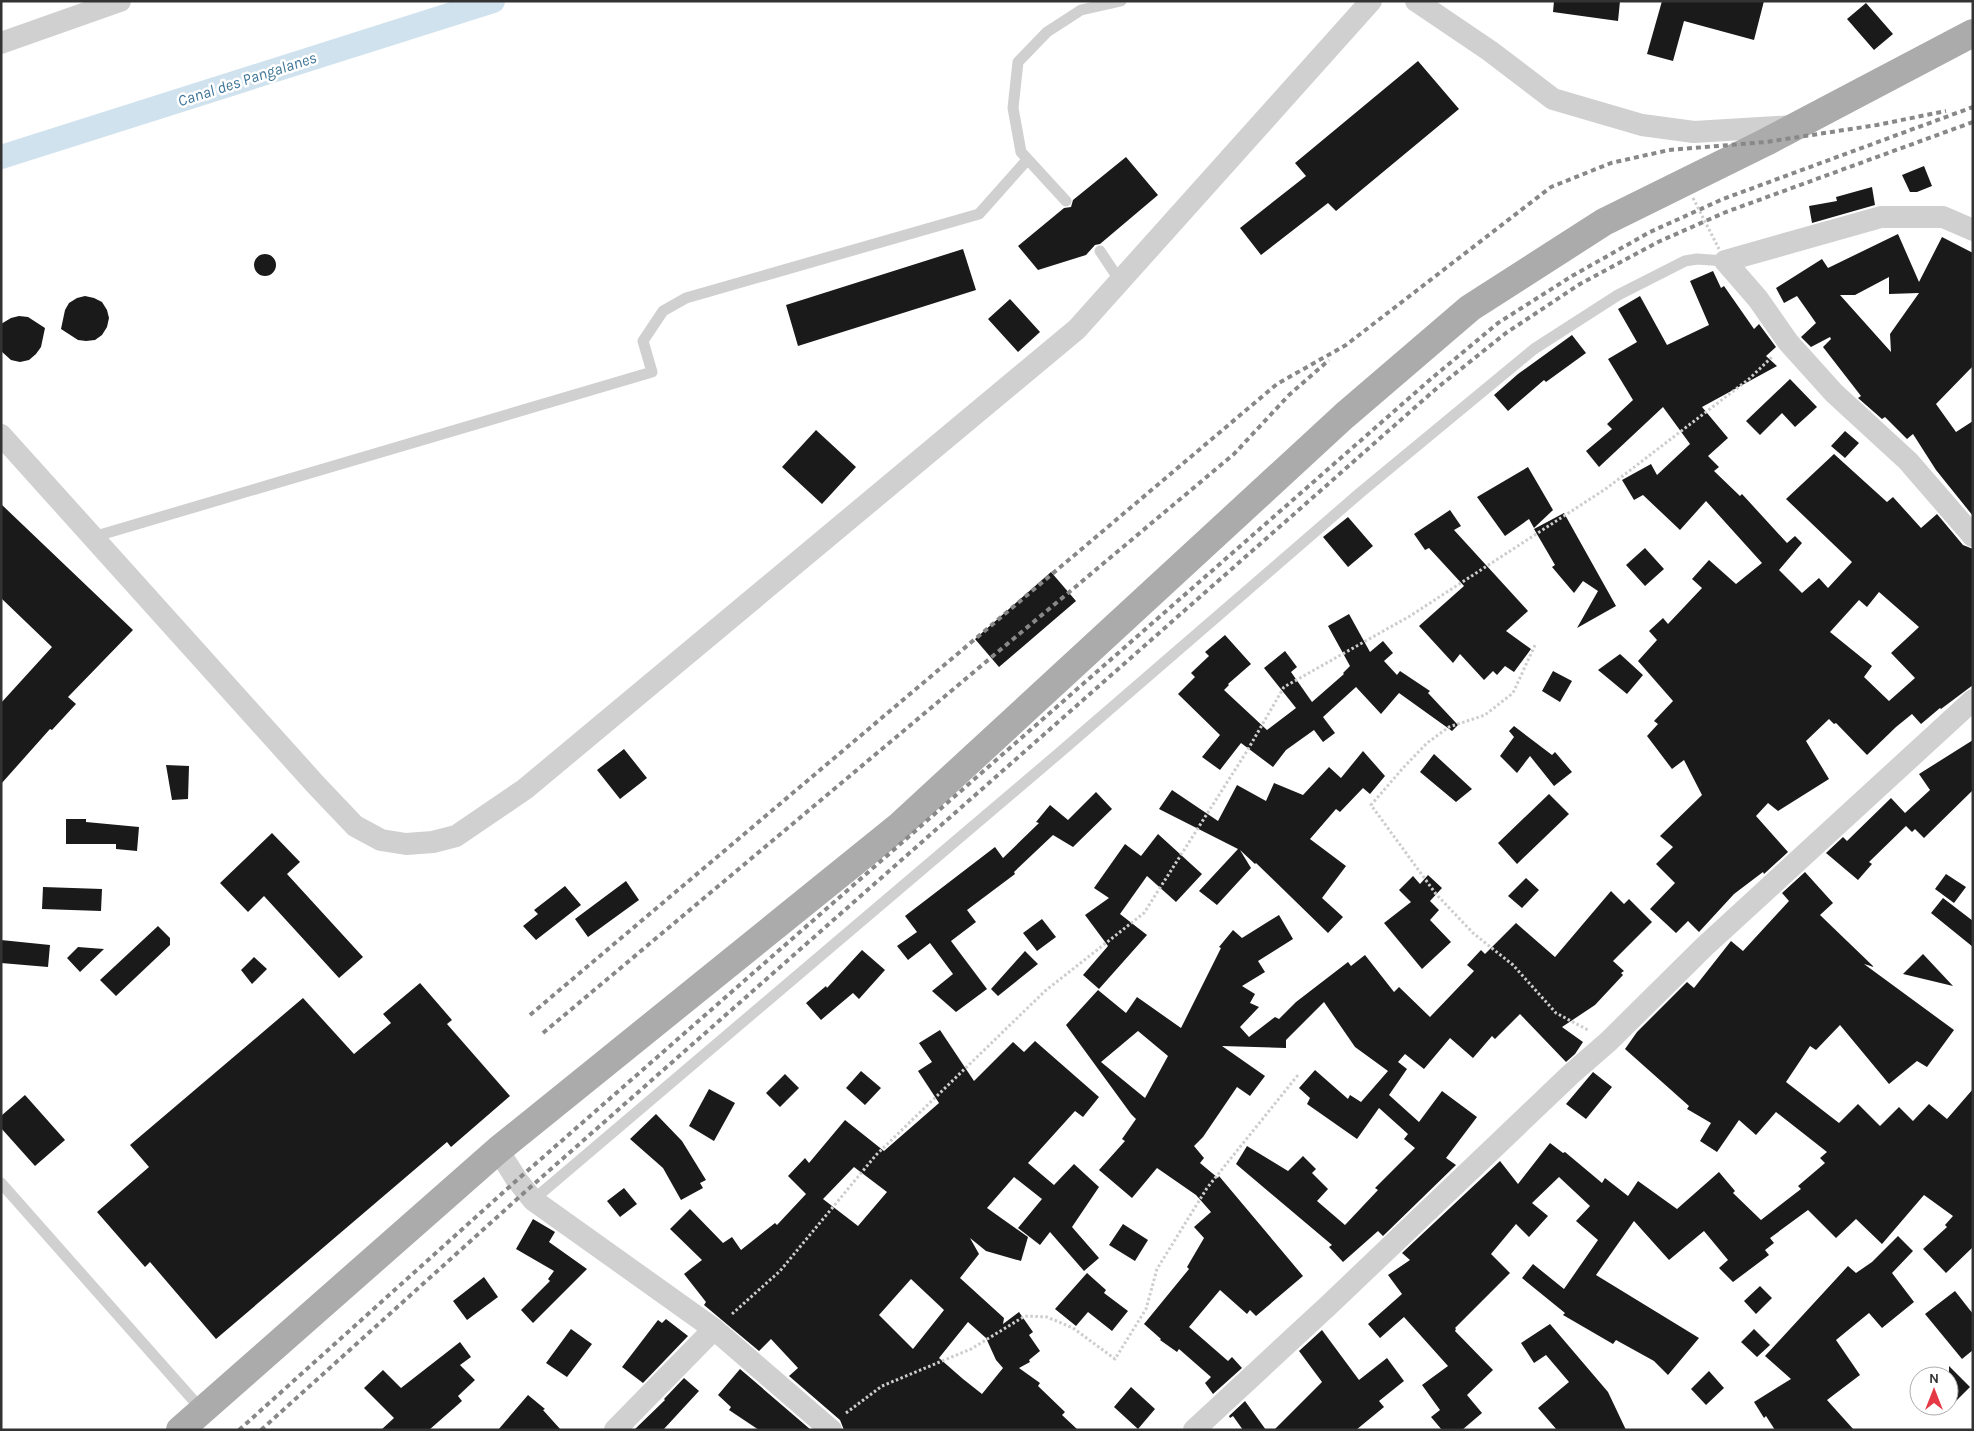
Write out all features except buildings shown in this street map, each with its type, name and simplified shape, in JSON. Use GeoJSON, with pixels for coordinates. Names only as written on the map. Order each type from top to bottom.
{"type":"FeatureCollection","features":[{"type":"Feature","properties":{"kind":"main road"},"geometry":{"type":"LineString","coordinates":[[180,1430],[498,1150],[898,827],[1344,416],[1470,308],[1604,222],[1799,126],[1973,33]]}},
{"type":"Feature","properties":{"kind":"street"},"geometry":{"type":"LineString","coordinates":[[1,43],[120,1]]}},
{"type":"Feature","properties":{"kind":"street"},"geometry":{"type":"LineString","coordinates":[[1,435],[355,826],[382,840],[406,844],[433,842],[456,836],[525,790],[1077,329],[1371,1]]}},
{"type":"Feature","properties":{"kind":"street"},"geometry":{"type":"LineString","coordinates":[[1416,1],[1490,51],[1553,99],[1642,125],[1694,132],[1799,126]]}},
{"type":"Feature","properties":{"kind":"street"},"geometry":{"type":"LineString","coordinates":[[1973,230],[1943,217],[1881,217],[1722,255],[1788,342],[1834,393],[1908,461],[1973,536]]}},
{"type":"Feature","properties":{"kind":"street"},"geometry":{"type":"LineString","coordinates":[[1194,1430],[1330,1304],[1570,1075],[1609,1041],[1704,946],[1973,700]]}},
{"type":"Feature","properties":{"kind":"street"},"geometry":{"type":"LineString","coordinates":[[498,1150],[517,1180],[533,1200],[714,1329],[829,1428]]}},
{"type":"Feature","properties":{"kind":"street"},"geometry":{"type":"LineString","coordinates":[[615,1430],[714,1329]]}},
{"type":"Feature","properties":{"kind":"lane"},"geometry":{"type":"LineString","coordinates":[[1066,201],[1021,152],[1013,108],[1018,62],[1047,32],[1081,10],[1120,1]]}},
{"type":"Feature","properties":{"kind":"lane"},"geometry":{"type":"LineString","coordinates":[[93,537],[652,372],[643,342],[663,311],[686,298],[979,214],[1027,160]]}},
{"type":"Feature","properties":{"kind":"lane"},"geometry":{"type":"LineString","coordinates":[[1100,251],[1120,281]]}},
{"type":"Feature","properties":{"kind":"lane"},"geometry":{"type":"LineString","coordinates":[[533,1200],[1058,754],[1360,492],[1534,349],[1618,295],[1685,261],[1722,255]]}},
{"type":"Feature","properties":{"kind":"lane"},"geometry":{"type":"LineString","coordinates":[[1,1184],[202,1410]]}},
{"type":"Feature","properties":{"kind":"path"},"geometry":{"type":"LineString","coordinates":[[1693,198],[1722,255]]}},
{"type":"Feature","properties":{"kind":"path"},"geometry":{"type":"LineString","coordinates":[[714,1329],[780,1271],[876,1155],[1045,991],[1144,913],[1247,751],[1284,687],[1410,616],[1607,488],[1749,379],[1788,342]]}},
{"type":"Feature","properties":{"kind":"path"},"geometry":{"type":"LineString","coordinates":[[1534,645],[1513,693],[1485,715],[1449,727],[1427,743],[1402,768],[1371,805],[1436,894],[1473,933],[1513,965],[1556,1013],[1609,1041]]}},
{"type":"Feature","properties":{"kind":"path"},"geometry":{"type":"LineString","coordinates":[[829,1428],[882,1386],[971,1349],[1025,1316],[1047,1317],[1073,1328],[1115,1359],[1146,1309],[1157,1269],[1207,1188],[1298,1075]]}},
{"type":"Feature","properties":{"kind":"waterway","name":"Canal des Pangalanes"},"geometry":{"type":"LineString","coordinates":[[1,157],[493,1]]}},
{"type":"Feature","properties":{"kind":"railway"},"geometry":{"type":"LineString","coordinates":[[239,1430],[517,1180],[1432,378],[1498,323],[1572,276],[1650,232],[1723,199],[1973,107]]}},
{"type":"Feature","properties":{"kind":"railway"},"geometry":{"type":"LineString","coordinates":[[530,1015],[1277,384],[1346,345],[1551,187],[1611,163],[1669,150],[1766,142],[1877,125],[1946,111]]}},
{"type":"Feature","properties":{"kind":"railway"},"geometry":{"type":"LineString","coordinates":[[261,1430],[526,1191],[1437,388],[1506,333],[1580,284],[1658,242],[1726,212],[1973,122]]}},
{"type":"Feature","properties":{"kind":"railway"},"geometry":{"type":"LineString","coordinates":[[543,1033],[1234,454],[1289,395],[1329,360]]}}]}
